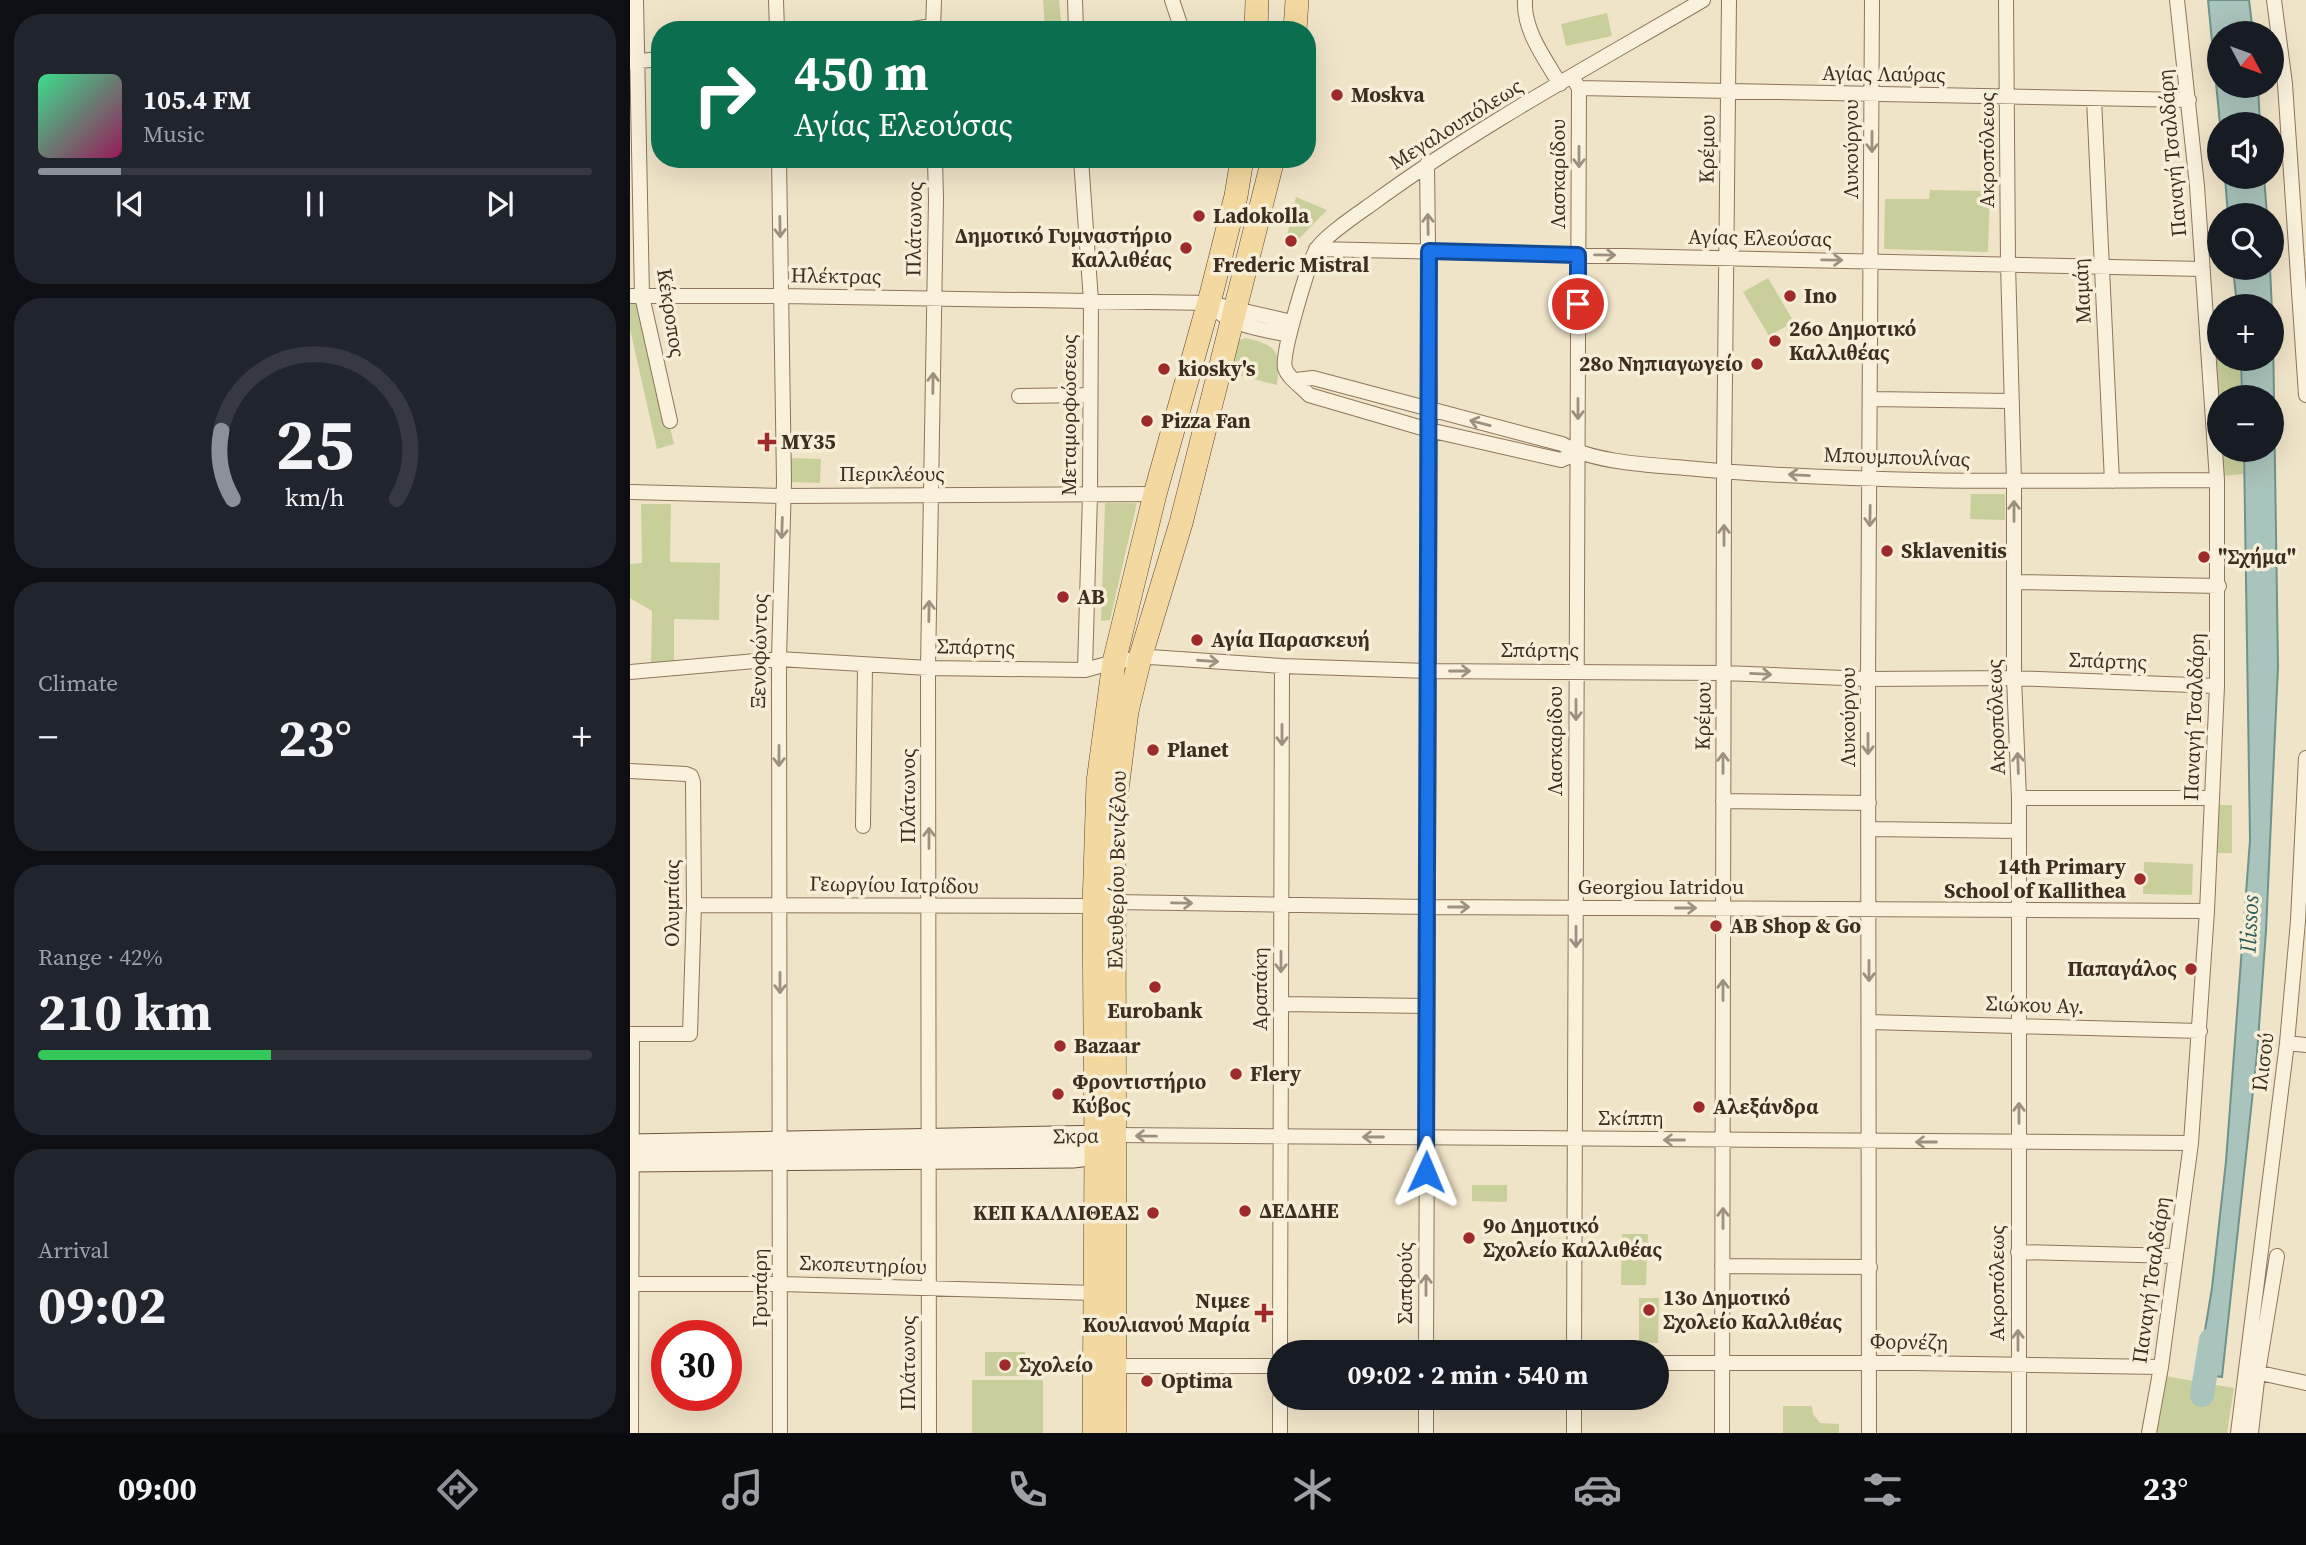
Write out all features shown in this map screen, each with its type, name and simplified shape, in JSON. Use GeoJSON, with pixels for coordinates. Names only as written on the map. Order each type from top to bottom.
{"type":"FeatureCollection","features":[{"type":"Feature","properties":{"kind":"main road"},"geometry":{"type":"LineString","coordinates":[[1256,21],[1257,0]]}},
{"type":"Feature","properties":{"kind":"main road"},"geometry":{"type":"LineString","coordinates":[[1296,21],[1297,0]]}},
{"type":"Feature","properties":{"kind":"main road","name":"Ελευθερίου Βενιζέλου"},"geometry":{"type":"LineString","coordinates":[[1094,1433],[1095,1293],[1102,1142],[1104,904],[1098,782],[1114,662],[1155,494],[1209,303],[1241,168]]}},
{"type":"Feature","properties":{"kind":"main road","name":"Ελευθερίου Βενιζέλου"},"geometry":{"type":"LineString","coordinates":[[1104,904],[1127,711],[1140,658],[1181,523],[1271,168]]}},
{"type":"Feature","properties":{"kind":"main road","name":"Ελευθερίου Βενιζέλου"},"geometry":{"type":"LineString","coordinates":[[1102,1142],[1115,1366],[1115,1433]]}},
{"type":"Feature","properties":{"kind":"street","name":"Κέκροπος"},"geometry":{"type":"LineString","coordinates":[[636,0],[633,62],[636,296],[670,421]]}},
{"type":"Feature","properties":{"kind":"street"},"geometry":{"type":"LineString","coordinates":[[776,0],[777,21]]}},
{"type":"Feature","properties":{"kind":"street"},"geometry":{"type":"LineString","coordinates":[[933,21],[934,0]]}},
{"type":"Feature","properties":{"kind":"street"},"geometry":{"type":"LineString","coordinates":[[1075,0],[1076,21]]}},
{"type":"Feature","properties":{"kind":"street"},"geometry":{"type":"LineString","coordinates":[[1172,0],[1179,21]]}},
{"type":"Feature","properties":{"kind":"street"},"geometry":{"type":"LineString","coordinates":[[1525,0],[1524,8],[1534,41],[1570,83]]}},
{"type":"Feature","properties":{"kind":"street","name":"Μεγαλουπόλεως"},"geometry":{"type":"LineString","coordinates":[[1290,329],[1316,249],[1348,220],[1427,164],[1570,83],[1703,0]]}},
{"type":"Feature","properties":{"kind":"street","name":"Κρέμου"},"geometry":{"type":"LineString","coordinates":[[1722,1433],[1724,471],[1729,0]]}},
{"type":"Feature","properties":{"kind":"street","name":"Λυκούργου"},"geometry":{"type":"LineString","coordinates":[[1869,1433],[1868,680],[1872,0]]}},
{"type":"Feature","properties":{"kind":"street","name":"Ακροπόλεως"},"geometry":{"type":"LineString","coordinates":[[2006,0],[2010,401],[2014,482],[2014,678],[2019,798],[2019,1433]]}},
{"type":"Feature","properties":{"kind":"street","name":"Παναγή Τσαλδάρη"},"geometry":{"type":"LineString","coordinates":[[2149,1433],[2161,1367],[2191,1143],[2207,911],[2219,586],[2217,480],[2202,269],[2189,100],[2177,0]]}},
{"type":"Feature","properties":{"kind":"street"},"geometry":{"type":"LineString","coordinates":[[2274,0],[2300,206],[2306,395]]}},
{"type":"Feature","properties":{"kind":"street"},"geometry":{"type":"LineString","coordinates":[[633,62],[651,60]]}},
{"type":"Feature","properties":{"kind":"street","name":"Αγίας Λαύρας"},"geometry":{"type":"LineString","coordinates":[[1570,83],[1729,93],[2189,100]]}},
{"type":"Feature","properties":{"kind":"street","name":"Λασκαρίδου"},"geometry":{"type":"LineString","coordinates":[[1570,83],[1578,255],[1574,1340]]}},
{"type":"Feature","properties":{"kind":"street","name":"Μαμάη"},"geometry":{"type":"LineString","coordinates":[[2094,99],[2112,481]]}},
{"type":"Feature","properties":{"kind":"street","name":"Σαπφούς"},"geometry":{"type":"LineString","coordinates":[[1426,1340],[1430,410],[1427,164]]}},
{"type":"Feature","properties":{"kind":"street","name":"Ξενοφώντος"},"geometry":{"type":"LineString","coordinates":[[779,168],[783,496],[779,659],[781,1150]]}},
{"type":"Feature","properties":{"kind":"street","name":"Πλάτωνος"},"geometry":{"type":"LineString","coordinates":[[929,1433],[928,668],[935,168]]}},
{"type":"Feature","properties":{"kind":"street","name":"Μεταμορφώσεως"},"geometry":{"type":"LineString","coordinates":[[1082,168],[1091,301],[1090,494],[1085,670]]}},
{"type":"Feature","properties":{"kind":"street","name":"Αγίας Ελεούσας"},"geometry":{"type":"LineString","coordinates":[[1316,249],[2202,269]]}},
{"type":"Feature","properties":{"kind":"street","name":"Ηλέκτρας"},"geometry":{"type":"LineString","coordinates":[[636,296],[1209,303]]}},
{"type":"Feature","properties":{"kind":"street"},"geometry":{"type":"LineString","coordinates":[[1209,303],[1235,315],[1290,329],[1283,356],[1289,376],[1296,380]]}},
{"type":"Feature","properties":{"kind":"street","name":"Μπουμπουλίνας"},"geometry":{"type":"LineString","coordinates":[[1296,380],[1313,378],[1562,444],[1578,453],[1643,464],[1870,478],[2014,482],[2217,480]]}},
{"type":"Feature","properties":{"kind":"street","name":"Μπουμπουλίνας"},"geometry":{"type":"LineString","coordinates":[[1296,380],[1309,395],[1429,430],[1560,460],[1578,453]]}},
{"type":"Feature","properties":{"kind":"street"},"geometry":{"type":"LineString","coordinates":[[1019,396],[1089,396]]}},
{"type":"Feature","properties":{"kind":"street"},"geometry":{"type":"LineString","coordinates":[[1871,400],[2010,401]]}},
{"type":"Feature","properties":{"kind":"street","name":"Περικλέους"},"geometry":{"type":"LineString","coordinates":[[631,489],[783,496],[1155,494]]}},
{"type":"Feature","properties":{"kind":"street"},"geometry":{"type":"LineString","coordinates":[[2015,582],[2219,586]]}},
{"type":"Feature","properties":{"kind":"street","name":"Σπάρτης"},"geometry":{"type":"LineString","coordinates":[[630,673],[779,659],[928,668],[1085,670],[1140,658],[1428,671],[1724,673],[1868,680],[2014,678],[2217,686]]}},
{"type":"Feature","properties":{"kind":"street"},"geometry":{"type":"LineString","coordinates":[[863,825],[865,665]]}},
{"type":"Feature","properties":{"kind":"street","name":"Αραπάκη"},"geometry":{"type":"LineString","coordinates":[[1280,1340],[1282,666]]}},
{"type":"Feature","properties":{"kind":"street","name":"Ιλισού"},"geometry":{"type":"LineString","coordinates":[[2252,1371],[2302,922],[2306,758]]}},
{"type":"Feature","properties":{"kind":"street","name":"Ολυμπίας"},"geometry":{"type":"LineString","coordinates":[[630,771],[691,776],[694,905],[690,1034],[631,1034]]}},
{"type":"Feature","properties":{"kind":"street"},"geometry":{"type":"LineString","coordinates":[[2019,798],[2211,798]]}},
{"type":"Feature","properties":{"kind":"street"},"geometry":{"type":"LineString","coordinates":[[1723,801],[1869,803]]}},
{"type":"Feature","properties":{"kind":"street"},"geometry":{"type":"LineString","coordinates":[[1869,829],[2019,831]]}},
{"type":"Feature","properties":{"kind":"street","name":"Georgiou Iatridou"},"geometry":{"type":"LineString","coordinates":[[1104,904],[2207,911]]}},
{"type":"Feature","properties":{"kind":"street","name":"Γεωργίου Ιατρίδου"},"geometry":{"type":"LineString","coordinates":[[694,905],[1104,904]]}},
{"type":"Feature","properties":{"kind":"street"},"geometry":{"type":"LineString","coordinates":[[1282,1004],[1427,1006]]}},
{"type":"Feature","properties":{"kind":"street","name":"Σιώκου Αγ."},"geometry":{"type":"LineString","coordinates":[[1869,1022],[2200,1031]]}},
{"type":"Feature","properties":{"kind":"street"},"geometry":{"type":"LineString","coordinates":[[631,1034],[631,1433]]}},
{"type":"Feature","properties":{"kind":"street"},"geometry":{"type":"LineString","coordinates":[[2287,1043],[2306,1045]]}},
{"type":"Feature","properties":{"kind":"street","name":"Σκίππη"},"geometry":{"type":"LineString","coordinates":[[1102,1142],[1281,1137],[2191,1143]]}},
{"type":"Feature","properties":{"kind":"street","name":"Σκρα"},"geometry":{"type":"LineString","coordinates":[[630,1161],[781,1150],[1102,1142]]}},
{"type":"Feature","properties":{"kind":"street","name":"Σκρα"},"geometry":{"type":"LineString","coordinates":[[630,1145],[781,1150]]}},
{"type":"Feature","properties":{"kind":"street","name":"Γρυπάρη"},"geometry":{"type":"LineString","coordinates":[[780,1433],[781,1150]]}},
{"type":"Feature","properties":{"kind":"street"},"geometry":{"type":"LineString","coordinates":[[2018,1252],[2176,1256]]}},
{"type":"Feature","properties":{"kind":"street"},"geometry":{"type":"LineString","coordinates":[[2238,1433],[2277,1256]]}},
{"type":"Feature","properties":{"kind":"street"},"geometry":{"type":"LineString","coordinates":[[1723,1266],[1870,1267]]}},
{"type":"Feature","properties":{"kind":"street","name":"Σκοπευτηρίου"},"geometry":{"type":"LineString","coordinates":[[630,1284],[781,1284],[1095,1293]]}},
{"type":"Feature","properties":{"kind":"street","name":"Φορνέζη"},"geometry":{"type":"LineString","coordinates":[[1669,1363],[2161,1367]]}},
{"type":"Feature","properties":{"kind":"street"},"geometry":{"type":"LineString","coordinates":[[1115,1366],[1267,1366]]}},
{"type":"Feature","properties":{"kind":"street"},"geometry":{"type":"LineString","coordinates":[[2252,1371],[2306,1383]]}},
{"type":"Feature","properties":{"kind":"street"},"geometry":{"type":"LineString","coordinates":[[2251,1433],[2252,1371]]}},
{"type":"Feature","properties":{"kind":"street"},"geometry":{"type":"LineString","coordinates":[[1280,1410],[1280,1433]]}},
{"type":"Feature","properties":{"kind":"street"},"geometry":{"type":"LineString","coordinates":[[1426,1410],[1426,1433]]}},
{"type":"Feature","properties":{"kind":"street"},"geometry":{"type":"LineString","coordinates":[[1574,1410],[1574,1433]]}},
{"type":"Feature","properties":{"kind":"green space"},"geometry":{"type":"Polygon","coordinates":[[[1043,0],[1059,0],[1061,21],[1044,21],[1043,0]]]}},
{"type":"Feature","properties":{"kind":"green space"},"geometry":{"type":"Polygon","coordinates":[[[1607,13],[1612,36],[1566,46],[1561,24],[1607,13]]]}},
{"type":"Feature","properties":{"kind":"green space"},"geometry":{"type":"Polygon","coordinates":[[[1930,190],[1990,191],[1988,252],[1884,249],[1885,199],[1929,199],[1930,190]]]}},
{"type":"Feature","properties":{"kind":"green space"},"geometry":{"type":"Polygon","coordinates":[[[1296,197],[1327,210],[1293,245],[1290,240],[1285,245],[1296,197]]]}},
{"type":"Feature","properties":{"kind":"green space"},"geometry":{"type":"Polygon","coordinates":[[[1768,278],[1794,322],[1769,336],[1743,292],[1768,278]]]}},
{"type":"Feature","properties":{"kind":"green space"},"geometry":{"type":"Polygon","coordinates":[[[630,298],[640,298],[674,444],[657,449],[630,329],[630,298]]]}},
{"type":"Feature","properties":{"kind":"green space"},"geometry":{"type":"Polygon","coordinates":[[[1246,338],[1265,344],[1275,352],[1278,364],[1277,385],[1229,373],[1239,340],[1246,338]]]}},
{"type":"Feature","properties":{"kind":"green space"},"geometry":{"type":"Polygon","coordinates":[[[2213,371],[2240,371],[2241,385],[2215,385],[2213,371]]]}},
{"type":"Feature","properties":{"kind":"green space"},"geometry":{"type":"Polygon","coordinates":[[[791,458],[821,459],[820,483],[791,482],[791,458]]]}},
{"type":"Feature","properties":{"kind":"green space"},"geometry":{"type":"Polygon","coordinates":[[[2221,462],[2242,462],[2243,474],[2222,476],[2221,462]]]}},
{"type":"Feature","properties":{"kind":"green space"},"geometry":{"type":"Polygon","coordinates":[[[1971,494],[2005,494],[2005,520],[1970,519],[1971,494]]]}},
{"type":"Feature","properties":{"kind":"green space"},"geometry":{"type":"Polygon","coordinates":[[[1105,503],[1137,503],[1110,620],[1101,621],[1105,503]]]}},
{"type":"Feature","properties":{"kind":"green space"},"geometry":{"type":"Polygon","coordinates":[[[641,504],[671,504],[670,562],[720,563],[719,620],[674,619],[674,665],[651,667],[652,611],[630,598],[630,564],[642,563],[641,504]]]}},
{"type":"Feature","properties":{"kind":"green space"},"geometry":{"type":"Polygon","coordinates":[[[2215,805],[2232,805],[2232,853],[2213,853],[2215,805]]]}},
{"type":"Feature","properties":{"kind":"green space"},"geometry":{"type":"Polygon","coordinates":[[[2144,862],[2193,864],[2192,895],[2143,894],[2144,862]]]}},
{"type":"Feature","properties":{"kind":"green space"},"geometry":{"type":"Polygon","coordinates":[[[1472,1185],[1507,1185],[1507,1202],[1472,1201],[1472,1185]]]}},
{"type":"Feature","properties":{"kind":"green space"},"geometry":{"type":"Polygon","coordinates":[[[1622,1234],[1648,1234],[1646,1285],[1621,1285],[1622,1234]]]}},
{"type":"Feature","properties":{"kind":"green space"},"geometry":{"type":"Polygon","coordinates":[[[1639,1298],[1659,1298],[1658,1340],[1639,1340],[1639,1298]]]}},
{"type":"Feature","properties":{"kind":"green space"},"geometry":{"type":"Polygon","coordinates":[[[985,1352],[1025,1352],[1026,1376],[985,1376],[985,1352]]]}},
{"type":"Feature","properties":{"kind":"green space"},"geometry":{"type":"Polygon","coordinates":[[[2165,1376],[2234,1388],[2227,1433],[2155,1433],[2165,1376]]]}},
{"type":"Feature","properties":{"kind":"green space"},"geometry":{"type":"Polygon","coordinates":[[[972,1380],[1043,1380],[1043,1433],[972,1433],[972,1380]]]}},
{"type":"Feature","properties":{"kind":"green space"},"geometry":{"type":"Polygon","coordinates":[[[1783,1406],[1812,1406],[1813,1414],[1820,1423],[1839,1424],[1839,1433],[1783,1433],[1783,1406]]]}},
{"type":"Feature","properties":{"kind":"water"},"geometry":{"type":"Polygon","coordinates":[[[2208,0],[2249,0],[2252,21],[2210,21],[2208,0]]]}},
{"type":"Feature","properties":{"kind":"water"},"geometry":{"type":"Polygon","coordinates":[[[2217,98],[2259,98],[2259,112],[2219,112],[2217,98]]]}},
{"type":"Feature","properties":{"kind":"water"},"geometry":{"type":"Polygon","coordinates":[[[2226,189],[2265,189],[2266,203],[2227,203],[2226,189]]]}},
{"type":"Feature","properties":{"kind":"water"},"geometry":{"type":"Polygon","coordinates":[[[2234,280],[2271,280],[2271,294],[2236,294],[2234,280]]]}},
{"type":"Feature","properties":{"kind":"water"},"geometry":{"type":"Polygon","coordinates":[[[2241,371],[2274,371],[2274,385],[2242,385],[2241,371]]]}},
{"type":"Feature","properties":{"kind":"water"},"geometry":{"type":"Polygon","coordinates":[[[2244,462],[2275,462],[2278,667],[2266,931],[2257,1054],[2222,1377],[2198,1373],[2212,1288],[2226,1161],[2250,840],[2244,462]]]}},
{"type":"Feature","properties":{"kind":"waterway","name":"Ilissos"},"geometry":{"type":"LineString","coordinates":[[2202,1395],[2211,1340]]}},
{"type":"Feature","properties":{"kind":"place","name":"Moskva"},"geometry":{"type":"Point","coordinates":[1337,95]}},
{"type":"Feature","properties":{"kind":"place","name":"Ladokolla"},"geometry":{"type":"Point","coordinates":[1199,216]}},
{"type":"Feature","properties":{"kind":"place","name":"Frederic Mistral"},"geometry":{"type":"Point","coordinates":[1291,241]}},
{"type":"Feature","properties":{"kind":"place","name":"Δημοτικό Γυμναστήριο Καλλιθέας"},"geometry":{"type":"Point","coordinates":[1186,248]}},
{"type":"Feature","properties":{"kind":"place","name":"Ino"},"geometry":{"type":"Point","coordinates":[1790,296]}},
{"type":"Feature","properties":{"kind":"place","name":"26ο Δημοτικό Καλλιθέας"},"geometry":{"type":"Point","coordinates":[1775,341]}},
{"type":"Feature","properties":{"kind":"place","name":"28ο Νηπιαγωγείο"},"geometry":{"type":"Point","coordinates":[1757,364]}},
{"type":"Feature","properties":{"kind":"place","name":"kiosky's"},"geometry":{"type":"Point","coordinates":[1164,369]}},
{"type":"Feature","properties":{"kind":"place","name":"Pizza Fan"},"geometry":{"type":"Point","coordinates":[1147,421]}},
{"type":"Feature","properties":{"kind":"place","name":"MY35"},"geometry":{"type":"Point","coordinates":[767,442]}},
{"type":"Feature","properties":{"kind":"place","name":"Sklavenitis"},"geometry":{"type":"Point","coordinates":[1887,551]}},
{"type":"Feature","properties":{"kind":"place","name":"\"Σχήμα\""},"geometry":{"type":"Point","coordinates":[2204,557]}},
{"type":"Feature","properties":{"kind":"place","name":"AB"},"geometry":{"type":"Point","coordinates":[1063,597]}},
{"type":"Feature","properties":{"kind":"place","name":"Αγία Παρασκευή"},"geometry":{"type":"Point","coordinates":[1197,640]}},
{"type":"Feature","properties":{"kind":"place","name":"Planet"},"geometry":{"type":"Point","coordinates":[1153,750]}},
{"type":"Feature","properties":{"kind":"place","name":"14th Primary School of Kallithea"},"geometry":{"type":"Point","coordinates":[2140,879]}},
{"type":"Feature","properties":{"kind":"place","name":"AB Shop & Go"},"geometry":{"type":"Point","coordinates":[1716,926]}},
{"type":"Feature","properties":{"kind":"place","name":"Παπαγάλος"},"geometry":{"type":"Point","coordinates":[2191,969]}},
{"type":"Feature","properties":{"kind":"place","name":"Eurobank"},"geometry":{"type":"Point","coordinates":[1155,987]}},
{"type":"Feature","properties":{"kind":"place","name":"Bazaar"},"geometry":{"type":"Point","coordinates":[1060,1046]}},
{"type":"Feature","properties":{"kind":"place","name":"Flery"},"geometry":{"type":"Point","coordinates":[1236,1074]}},
{"type":"Feature","properties":{"kind":"place","name":"Φροντιστήριο Κύβος"},"geometry":{"type":"Point","coordinates":[1058,1094]}},
{"type":"Feature","properties":{"kind":"place","name":"Αλεξάνδρα"},"geometry":{"type":"Point","coordinates":[1699,1107]}},
{"type":"Feature","properties":{"kind":"place","name":"ΔΕΔΔΗΕ"},"geometry":{"type":"Point","coordinates":[1245,1211]}},
{"type":"Feature","properties":{"kind":"place","name":"ΚΕΠ ΚΑΛΛΙΘΕΑΣ"},"geometry":{"type":"Point","coordinates":[1153,1213]}},
{"type":"Feature","properties":{"kind":"place","name":"9ο Δημοτικό Σχολείο Καλλιθέας"},"geometry":{"type":"Point","coordinates":[1469,1238]}},
{"type":"Feature","properties":{"kind":"place","name":"13ο Δημοτικό Σχολείο Καλλιθέας"},"geometry":{"type":"Point","coordinates":[1649,1310]}},
{"type":"Feature","properties":{"kind":"place","name":"Νιμεε Κουλιανού Μαρία"},"geometry":{"type":"Point","coordinates":[1264,1313]}},
{"type":"Feature","properties":{"kind":"place","name":"Σχολείο"},"geometry":{"type":"Point","coordinates":[1005,1365]}},
{"type":"Feature","properties":{"kind":"place","name":"Optima"},"geometry":{"type":"Point","coordinates":[1147,1381]}},
{"type":"Feature","properties":{"kind":"route"},"geometry":{"type":"LineString","coordinates":[[1426,1172],[1429,251],[1578,255],[1578,304]]}}]}
